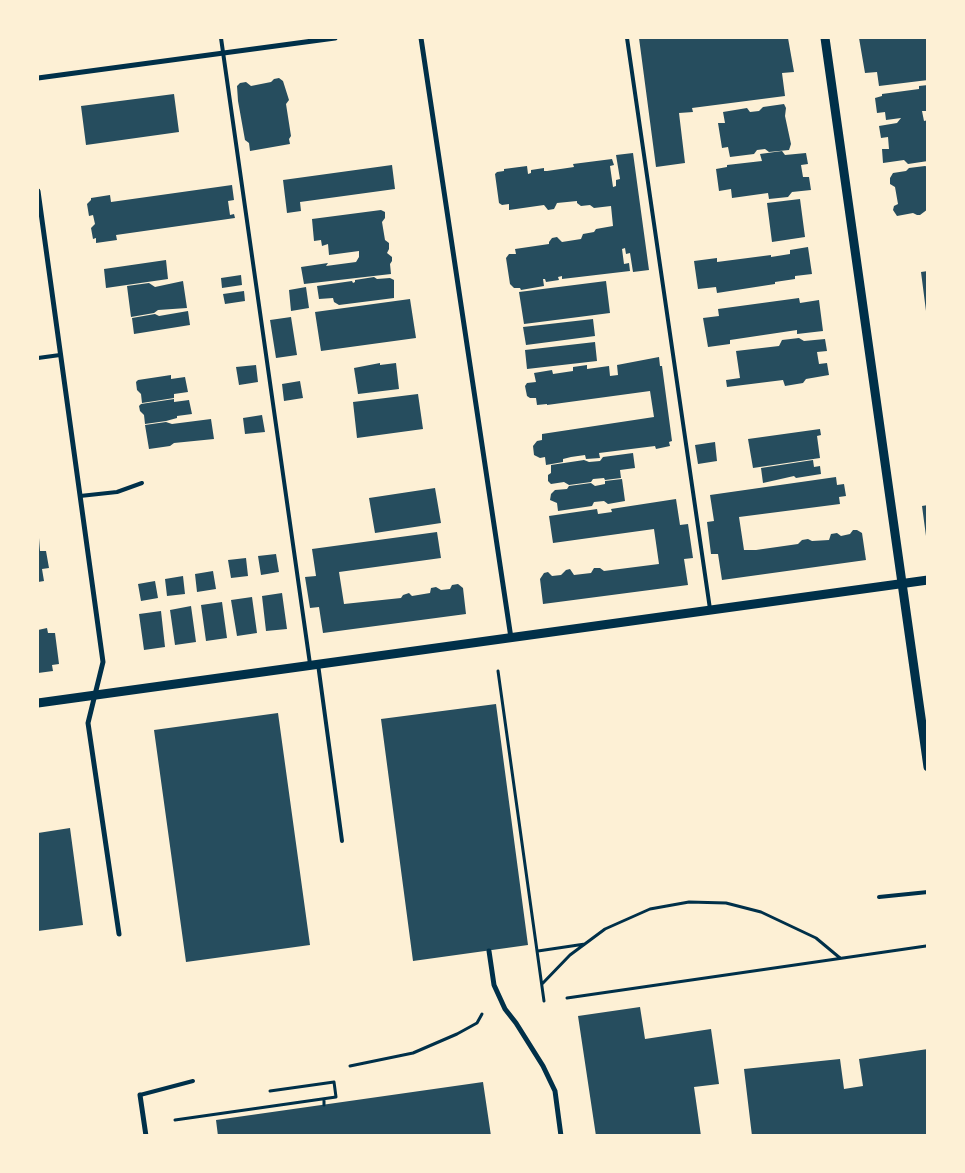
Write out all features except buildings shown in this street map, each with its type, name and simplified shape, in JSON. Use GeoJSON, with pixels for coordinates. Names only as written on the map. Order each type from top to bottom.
{"type":"FeatureCollection","features":[{"type":"Feature","properties":{"kind":"street"},"geometry":{"type":"LineString","coordinates":[[38,78],[336,38]]}},
{"type":"Feature","properties":{"kind":"street"},"geometry":{"type":"LineString","coordinates":[[421,38],[511,638]]}},
{"type":"Feature","properties":{"kind":"street"},"geometry":{"type":"LineString","coordinates":[[825,38],[928,767]]}},
{"type":"Feature","properties":{"kind":"street"},"geometry":{"type":"LineString","coordinates":[[38,191],[40,225],[103,662],[88,726],[119,934]]}},
{"type":"Feature","properties":{"kind":"street"},"geometry":{"type":"LineString","coordinates":[[38,703],[928,580]]}},
{"type":"Feature","properties":{"kind":"street"},"geometry":{"type":"LineString","coordinates":[[489,951],[494,985],[505,1008],[543,1066],[555,1091],[562,1136]]}},
{"type":"Feature","properties":{"kind":"street"},"geometry":{"type":"LineString","coordinates":[[140,1095],[146,1136]]}},
{"type":"Feature","properties":{"kind":"lane"},"geometry":{"type":"LineString","coordinates":[[221,38],[342,841]]}},
{"type":"Feature","properties":{"kind":"lane"},"geometry":{"type":"LineString","coordinates":[[627,38],[710,610]]}},
{"type":"Feature","properties":{"kind":"lane"},"geometry":{"type":"LineString","coordinates":[[38,358],[60,355]]}},
{"type":"Feature","properties":{"kind":"lane"},"geometry":{"type":"LineString","coordinates":[[80,496],[117,492],[142,483]]}},
{"type":"Feature","properties":{"kind":"lane"},"geometry":{"type":"LineString","coordinates":[[879,897],[928,892]]}},
{"type":"Feature","properties":{"kind":"lane"},"geometry":{"type":"LineString","coordinates":[[140,1095],[193,1081]]}},
{"type":"Feature","properties":{"kind":"path"},"geometry":{"type":"LineString","coordinates":[[498,670],[544,1001]]}},
{"type":"Feature","properties":{"kind":"path"},"geometry":{"type":"LineString","coordinates":[[542,984],[570,955],[605,930],[650,909],[689,902],[726,903],[761,912],[788,923],[816,938],[841,958]]}},
{"type":"Feature","properties":{"kind":"path"},"geometry":{"type":"LineString","coordinates":[[538,951],[585,944]]}},
{"type":"Feature","properties":{"kind":"path"},"geometry":{"type":"LineString","coordinates":[[567,998],[926,946]]}},
{"type":"Feature","properties":{"kind":"path"},"geometry":{"type":"LineString","coordinates":[[350,1066],[412,1053],[457,1034],[477,1023],[482,1014]]}},
{"type":"Feature","properties":{"kind":"path"},"geometry":{"type":"LineString","coordinates":[[175,1120],[336,1098],[334,1082],[270,1091]]}},
{"type":"Feature","properties":{"kind":"path"},"geometry":{"type":"LineString","coordinates":[[324,1099],[324,1105]]}}]}
